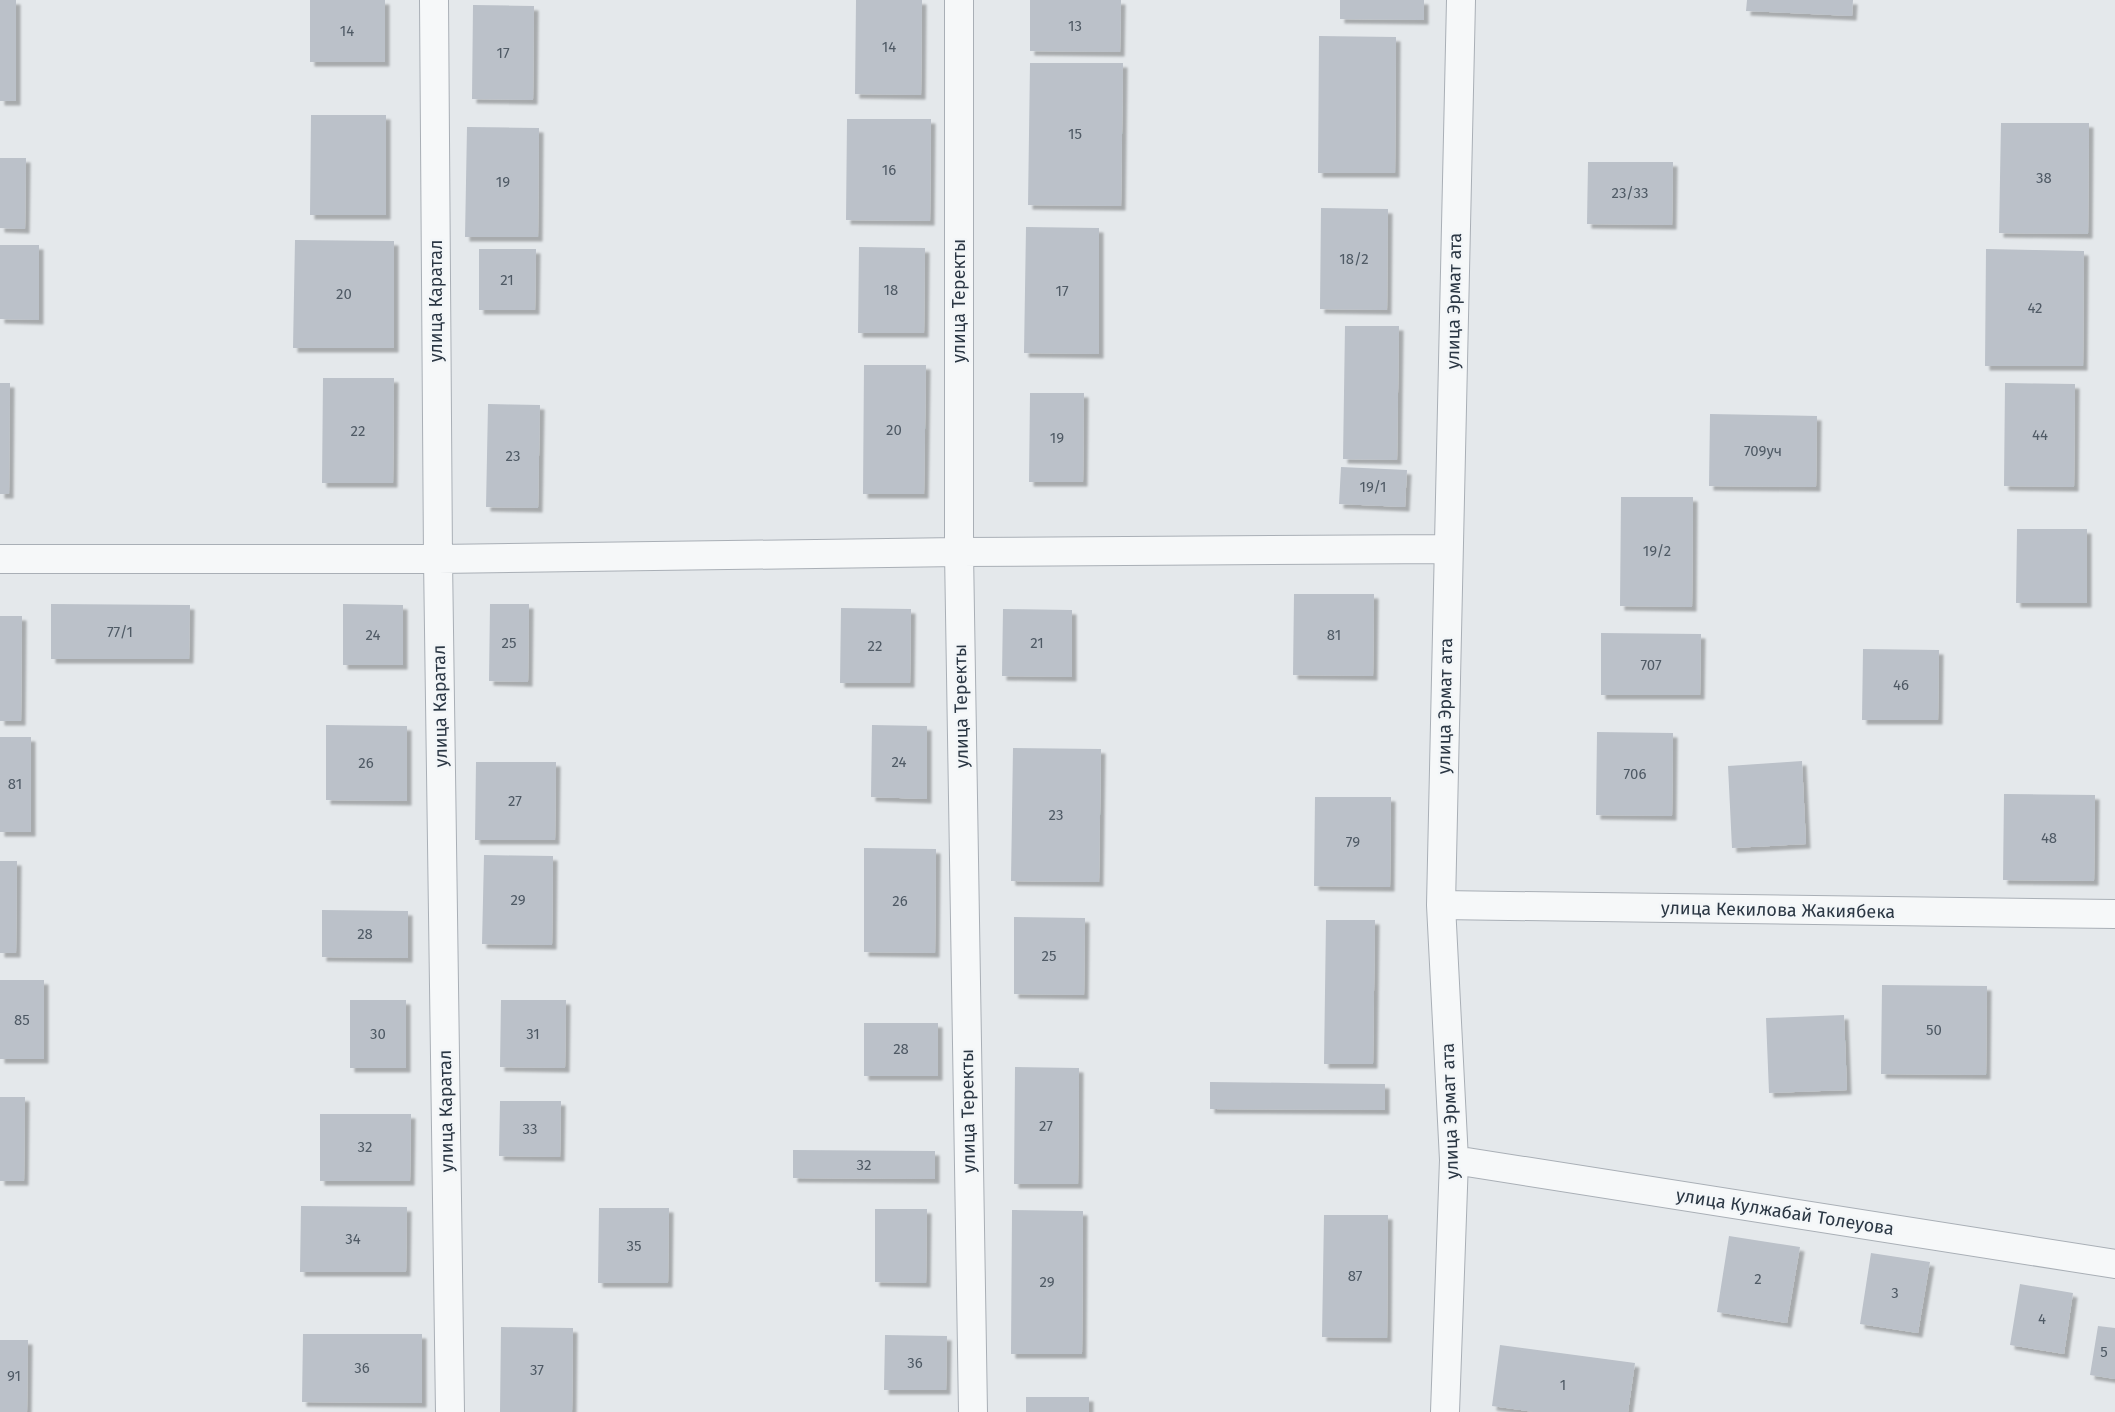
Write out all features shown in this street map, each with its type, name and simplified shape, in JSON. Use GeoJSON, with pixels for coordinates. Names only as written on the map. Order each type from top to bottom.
{"type":"FeatureCollection","features":[{"type":"Feature","properties":{"kind":"street","name":"улица Каратал"},"geometry":{"type":"LineString","coordinates":[[434,0],[438,559],[450,1412]]}},
{"type":"Feature","properties":{"kind":"street","name":"улица Теректы"},"geometry":{"type":"LineString","coordinates":[[959,0],[959,552],[973,1412]]}},
{"type":"Feature","properties":{"kind":"street","name":"улица Эрмат ата"},"geometry":{"type":"LineString","coordinates":[[1445,1412],[1454,1160],[1441,906],[1461,0]]}},
{"type":"Feature","properties":{"kind":"street"},"geometry":{"type":"LineString","coordinates":[[0,559],[438,559],[959,552],[1448,549]]}},
{"type":"Feature","properties":{"kind":"street","name":"улица Кекилова Жакиябека"},"geometry":{"type":"LineString","coordinates":[[1441,906],[2115,914]]}},
{"type":"Feature","properties":{"kind":"street","name":"улица Кулжабай Толеуова"},"geometry":{"type":"LineString","coordinates":[[1454,1160],[2115,1264]]}},
{"type":"Feature","properties":{"kind":"building"},"geometry":{"type":"Polygon","coordinates":[[[0,0],[16,0],[16,101],[0,101],[0,0]]]}},
{"type":"Feature","properties":{"kind":"building"},"geometry":{"type":"Polygon","coordinates":[[[310,0],[385,0],[385,62],[310,62],[310,0]]]}},
{"type":"Feature","properties":{"kind":"building"},"geometry":{"type":"Polygon","coordinates":[[[856,0],[922,0],[921,95],[855,94],[856,0]]]}},
{"type":"Feature","properties":{"kind":"building"},"geometry":{"type":"Polygon","coordinates":[[[1030,0],[1121,0],[1120,52],[1030,51],[1030,0]]]}},
{"type":"Feature","properties":{"kind":"building"},"geometry":{"type":"Polygon","coordinates":[[[1340,0],[1424,0],[1424,20],[1340,19],[1340,0]]]}},
{"type":"Feature","properties":{"kind":"building"},"geometry":{"type":"Polygon","coordinates":[[[1747,0],[1853,0],[1852,16],[1746,11],[1747,0]]]}},
{"type":"Feature","properties":{"kind":"building"},"geometry":{"type":"Polygon","coordinates":[[[473,5],[534,6],[533,100],[472,99],[473,5]]]}},
{"type":"Feature","properties":{"kind":"building"},"geometry":{"type":"Polygon","coordinates":[[[1319,36],[1396,37],[1395,173],[1318,173],[1319,36]]]}},
{"type":"Feature","properties":{"kind":"building"},"geometry":{"type":"Polygon","coordinates":[[[1030,63],[1123,63],[1121,206],[1028,205],[1030,63]]]}},
{"type":"Feature","properties":{"kind":"building"},"geometry":{"type":"Polygon","coordinates":[[[311,115],[386,115],[386,215],[310,215],[311,115]]]}},
{"type":"Feature","properties":{"kind":"building"},"geometry":{"type":"Polygon","coordinates":[[[847,119],[931,119],[930,221],[846,220],[847,119]]]}},
{"type":"Feature","properties":{"kind":"building"},"geometry":{"type":"Polygon","coordinates":[[[2001,123],[2089,123],[2088,234],[1999,233],[2001,123]]]}},
{"type":"Feature","properties":{"kind":"building"},"geometry":{"type":"Polygon","coordinates":[[[467,127],[539,128],[538,237],[465,237],[467,127]]]}},
{"type":"Feature","properties":{"kind":"building"},"geometry":{"type":"Polygon","coordinates":[[[0,158],[26,158],[25,229],[0,228],[0,158]]]}},
{"type":"Feature","properties":{"kind":"building"},"geometry":{"type":"Polygon","coordinates":[[[1588,162],[1673,162],[1672,225],[1587,224],[1588,162]]]}},
{"type":"Feature","properties":{"kind":"building"},"geometry":{"type":"Polygon","coordinates":[[[1321,208],[1388,209],[1387,310],[1320,309],[1321,208]]]}},
{"type":"Feature","properties":{"kind":"building"},"geometry":{"type":"Polygon","coordinates":[[[1026,227],[1099,228],[1099,354],[1024,353],[1026,227]]]}},
{"type":"Feature","properties":{"kind":"building"},"geometry":{"type":"Polygon","coordinates":[[[295,240],[394,241],[394,348],[293,348],[295,240]]]}},
{"type":"Feature","properties":{"kind":"building"},"geometry":{"type":"Polygon","coordinates":[[[0,245],[39,245],[39,320],[0,319],[0,245]]]}},
{"type":"Feature","properties":{"kind":"building"},"geometry":{"type":"Polygon","coordinates":[[[859,247],[925,248],[924,333],[858,333],[859,247]]]}},
{"type":"Feature","properties":{"kind":"building"},"geometry":{"type":"Polygon","coordinates":[[[479,249],[536,249],[535,310],[479,310],[479,249]]]}},
{"type":"Feature","properties":{"kind":"building"},"geometry":{"type":"Polygon","coordinates":[[[1986,249],[2084,251],[2083,366],[1985,366],[1986,249]]]}},
{"type":"Feature","properties":{"kind":"building"},"geometry":{"type":"Polygon","coordinates":[[[1345,326],[1399,326],[1397,460],[1343,459],[1345,326]]]}},
{"type":"Feature","properties":{"kind":"building"},"geometry":{"type":"Polygon","coordinates":[[[864,365],[926,365],[924,494],[863,494],[864,365]]]}},
{"type":"Feature","properties":{"kind":"building"},"geometry":{"type":"Polygon","coordinates":[[[323,378],[394,378],[393,483],[322,483],[323,378]]]}},
{"type":"Feature","properties":{"kind":"building"},"geometry":{"type":"Polygon","coordinates":[[[0,383],[10,383],[9,494],[0,494],[0,383]]]}},
{"type":"Feature","properties":{"kind":"building"},"geometry":{"type":"Polygon","coordinates":[[[2005,383],[2075,384],[2074,487],[2004,486],[2005,383]]]}},
{"type":"Feature","properties":{"kind":"building"},"geometry":{"type":"Polygon","coordinates":[[[1030,393],[1084,393],[1083,482],[1029,482],[1030,393]]]}},
{"type":"Feature","properties":{"kind":"building"},"geometry":{"type":"Polygon","coordinates":[[[488,404],[540,405],[538,508],[486,507],[488,404]]]}},
{"type":"Feature","properties":{"kind":"building"},"geometry":{"type":"Polygon","coordinates":[[[1710,414],[1817,416],[1816,487],[1709,486],[1710,414]]]}},
{"type":"Feature","properties":{"kind":"building"},"geometry":{"type":"Polygon","coordinates":[[[1341,467],[1407,470],[1405,507],[1339,504],[1341,467]]]}},
{"type":"Feature","properties":{"kind":"building"},"geometry":{"type":"Polygon","coordinates":[[[1621,497],[1693,497],[1692,607],[1620,606],[1621,497]]]}},
{"type":"Feature","properties":{"kind":"building"},"geometry":{"type":"Polygon","coordinates":[[[2017,529],[2087,529],[2087,603],[2016,603],[2017,529]]]}},
{"type":"Feature","properties":{"kind":"building"},"geometry":{"type":"Polygon","coordinates":[[[1294,594],[1374,594],[1373,676],[1293,675],[1294,594]]]}},
{"type":"Feature","properties":{"kind":"building"},"geometry":{"type":"Polygon","coordinates":[[[51,604],[190,605],[189,659],[51,659],[51,604]]]}},
{"type":"Feature","properties":{"kind":"building"},"geometry":{"type":"Polygon","coordinates":[[[343,604],[403,605],[403,665],[343,665],[343,604]]]}},
{"type":"Feature","properties":{"kind":"building"},"geometry":{"type":"Polygon","coordinates":[[[490,604],[529,604],[528,682],[489,681],[490,604]]]}},
{"type":"Feature","properties":{"kind":"building"},"geometry":{"type":"Polygon","coordinates":[[[841,608],[911,609],[910,683],[840,683],[841,608]]]}},
{"type":"Feature","properties":{"kind":"building"},"geometry":{"type":"Polygon","coordinates":[[[1003,609],[1072,610],[1072,677],[1002,676],[1003,609]]]}},
{"type":"Feature","properties":{"kind":"building"},"geometry":{"type":"Polygon","coordinates":[[[0,616],[22,616],[21,721],[0,721],[0,616]]]}},
{"type":"Feature","properties":{"kind":"building"},"geometry":{"type":"Polygon","coordinates":[[[1601,633],[1701,634],[1700,695],[1601,695],[1601,633]]]}},
{"type":"Feature","properties":{"kind":"building"},"geometry":{"type":"Polygon","coordinates":[[[1863,649],[1939,650],[1938,720],[1862,720],[1863,649]]]}},
{"type":"Feature","properties":{"kind":"building"},"geometry":{"type":"Polygon","coordinates":[[[326,725],[407,726],[407,801],[326,800],[326,725]]]}},
{"type":"Feature","properties":{"kind":"building"},"geometry":{"type":"Polygon","coordinates":[[[872,725],[927,726],[927,799],[871,797],[872,725]]]}},
{"type":"Feature","properties":{"kind":"building"},"geometry":{"type":"Polygon","coordinates":[[[1597,732],[1673,733],[1672,816],[1596,815],[1597,732]]]}},
{"type":"Feature","properties":{"kind":"building"},"geometry":{"type":"Polygon","coordinates":[[[0,737],[31,737],[31,832],[0,832],[0,737]]]}},
{"type":"Feature","properties":{"kind":"building"},"geometry":{"type":"Polygon","coordinates":[[[1013,748],[1101,749],[1099,882],[1011,881],[1013,748]]]}},
{"type":"Feature","properties":{"kind":"building"},"geometry":{"type":"Polygon","coordinates":[[[1802,761],[1806,844],[1732,848],[1728,766],[1802,761]]]}},
{"type":"Feature","properties":{"kind":"building"},"geometry":{"type":"Polygon","coordinates":[[[476,762],[556,762],[555,840],[475,840],[476,762]]]}},
{"type":"Feature","properties":{"kind":"building"},"geometry":{"type":"Polygon","coordinates":[[[2004,794],[2095,795],[2094,881],[2003,880],[2004,794]]]}},
{"type":"Feature","properties":{"kind":"building"},"geometry":{"type":"Polygon","coordinates":[[[1315,797],[1391,797],[1390,887],[1314,886],[1315,797]]]}},
{"type":"Feature","properties":{"kind":"building"},"geometry":{"type":"Polygon","coordinates":[[[864,848],[936,849],[935,953],[864,952],[864,848]]]}},
{"type":"Feature","properties":{"kind":"building"},"geometry":{"type":"Polygon","coordinates":[[[484,855],[553,856],[552,945],[482,944],[484,855]]]}},
{"type":"Feature","properties":{"kind":"building"},"geometry":{"type":"Polygon","coordinates":[[[0,861],[17,861],[16,953],[0,953],[0,861]]]}},
{"type":"Feature","properties":{"kind":"building"},"geometry":{"type":"Polygon","coordinates":[[[322,910],[408,911],[408,958],[322,957],[322,910]]]}},
{"type":"Feature","properties":{"kind":"building"},"geometry":{"type":"Polygon","coordinates":[[[1014,917],[1085,918],[1084,995],[1014,994],[1014,917]]]}},
{"type":"Feature","properties":{"kind":"building"},"geometry":{"type":"Polygon","coordinates":[[[1326,920],[1375,920],[1373,1064],[1324,1064],[1326,920]]]}},
{"type":"Feature","properties":{"kind":"building"},"geometry":{"type":"Polygon","coordinates":[[[0,980],[44,980],[44,1059],[0,1059],[0,980]]]}},
{"type":"Feature","properties":{"kind":"building"},"geometry":{"type":"Polygon","coordinates":[[[1882,985],[1987,986],[1986,1075],[1881,1074],[1882,985]]]}},
{"type":"Feature","properties":{"kind":"building"},"geometry":{"type":"Polygon","coordinates":[[[350,1000],[406,1000],[406,1068],[350,1068],[350,1000]]]}},
{"type":"Feature","properties":{"kind":"building"},"geometry":{"type":"Polygon","coordinates":[[[501,1000],[566,1000],[565,1068],[500,1067],[501,1000]]]}},
{"type":"Feature","properties":{"kind":"building"},"geometry":{"type":"Polygon","coordinates":[[[1844,1015],[1847,1090],[1769,1093],[1766,1018],[1844,1015]]]}},
{"type":"Feature","properties":{"kind":"building"},"geometry":{"type":"Polygon","coordinates":[[[864,1023],[938,1023],[938,1076],[864,1076],[864,1023]]]}},
{"type":"Feature","properties":{"kind":"building"},"geometry":{"type":"Polygon","coordinates":[[[1015,1067],[1079,1068],[1078,1184],[1014,1184],[1015,1067]]]}},
{"type":"Feature","properties":{"kind":"building"},"geometry":{"type":"Polygon","coordinates":[[[1210,1082],[1385,1084],[1385,1110],[1210,1109],[1210,1082]]]}},
{"type":"Feature","properties":{"kind":"building"},"geometry":{"type":"Polygon","coordinates":[[[0,1097],[25,1097],[24,1181],[0,1181],[0,1097]]]}},
{"type":"Feature","properties":{"kind":"building"},"geometry":{"type":"Polygon","coordinates":[[[500,1101],[561,1101],[560,1157],[499,1156],[500,1101]]]}},
{"type":"Feature","properties":{"kind":"building"},"geometry":{"type":"Polygon","coordinates":[[[320,1114],[411,1114],[410,1181],[320,1181],[320,1114]]]}},
{"type":"Feature","properties":{"kind":"building"},"geometry":{"type":"Polygon","coordinates":[[[793,1150],[935,1151],[935,1179],[793,1178],[793,1150]]]}},
{"type":"Feature","properties":{"kind":"building"},"geometry":{"type":"Polygon","coordinates":[[[301,1206],[407,1207],[406,1272],[300,1272],[301,1206]]]}},
{"type":"Feature","properties":{"kind":"building"},"geometry":{"type":"Polygon","coordinates":[[[599,1208],[669,1208],[668,1283],[598,1283],[599,1208]]]}},
{"type":"Feature","properties":{"kind":"building"},"geometry":{"type":"Polygon","coordinates":[[[875,1209],[927,1209],[926,1283],[875,1282],[875,1209]]]}},
{"type":"Feature","properties":{"kind":"building"},"geometry":{"type":"Polygon","coordinates":[[[1012,1210],[1083,1211],[1082,1354],[1011,1354],[1012,1210]]]}},
{"type":"Feature","properties":{"kind":"building"},"geometry":{"type":"Polygon","coordinates":[[[1324,1215],[1388,1215],[1387,1338],[1322,1337],[1324,1215]]]}},
{"type":"Feature","properties":{"kind":"building"},"geometry":{"type":"Polygon","coordinates":[[[1729,1236],[1800,1247],[1787,1323],[1717,1312],[1729,1236]]]}},
{"type":"Feature","properties":{"kind":"building"},"geometry":{"type":"Polygon","coordinates":[[[1871,1253],[1930,1262],[1918,1333],[1860,1324],[1871,1253]]]}},
{"type":"Feature","properties":{"kind":"building"},"geometry":{"type":"Polygon","coordinates":[[[2020,1284],[2073,1293],[2064,1354],[2010,1345],[2020,1284]]]}},
{"type":"Feature","properties":{"kind":"building"},"geometry":{"type":"Polygon","coordinates":[[[2098,1326],[2115,1328],[2115,1379],[2090,1375],[2098,1326]]]}},
{"type":"Feature","properties":{"kind":"building"},"geometry":{"type":"Polygon","coordinates":[[[501,1327],[573,1328],[572,1412],[500,1412],[501,1327]]]}},
{"type":"Feature","properties":{"kind":"building"},"geometry":{"type":"Polygon","coordinates":[[[303,1334],[422,1334],[422,1403],[302,1402],[303,1334]]]}},
{"type":"Feature","properties":{"kind":"building"},"geometry":{"type":"Polygon","coordinates":[[[885,1335],[947,1336],[946,1390],[884,1390],[885,1335]]]}},
{"type":"Feature","properties":{"kind":"building"},"geometry":{"type":"Polygon","coordinates":[[[0,1340],[28,1340],[27,1412],[0,1412],[0,1340]]]}},
{"type":"Feature","properties":{"kind":"building"},"geometry":{"type":"Polygon","coordinates":[[[1500,1345],[1635,1363],[1628,1412],[1534,1412],[1492,1406],[1500,1345]]]}},
{"type":"Feature","properties":{"kind":"building"},"geometry":{"type":"Polygon","coordinates":[[[1026,1397],[1089,1397],[1089,1412],[1026,1412],[1026,1397]]]}}]}
